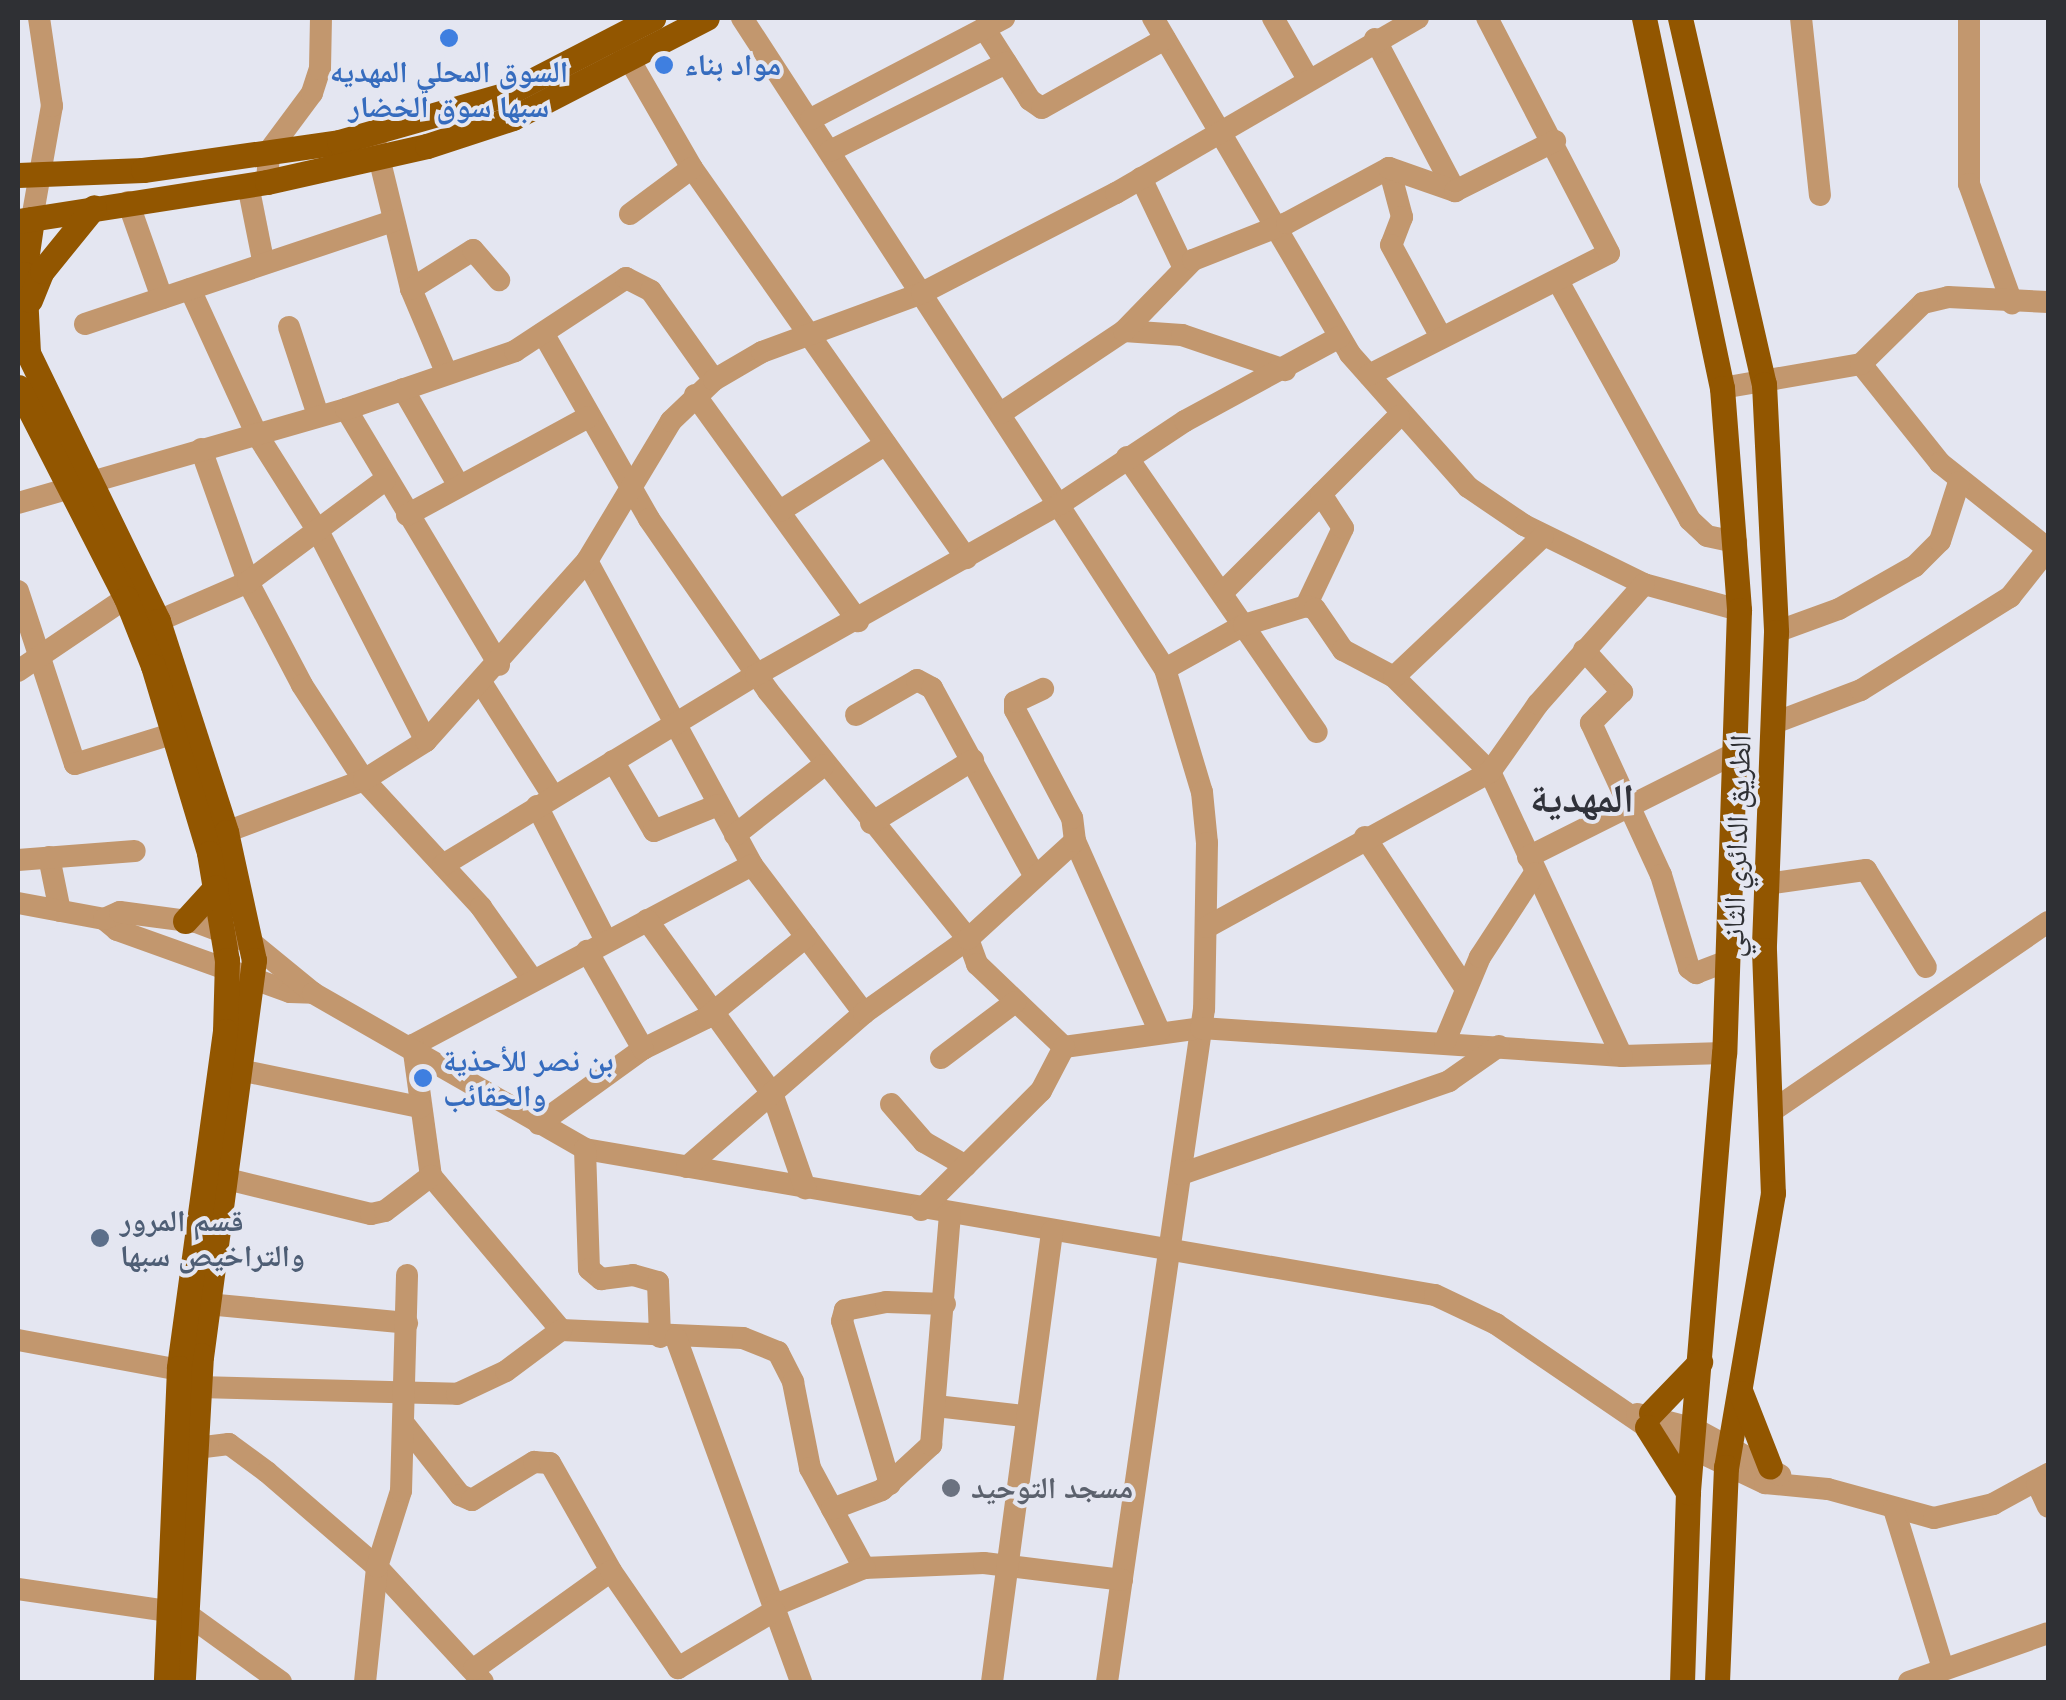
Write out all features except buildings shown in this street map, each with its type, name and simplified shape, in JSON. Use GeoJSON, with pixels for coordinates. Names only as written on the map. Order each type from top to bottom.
{"type":"FeatureCollection","features":[{"type":"Feature","properties":{"kind":"main road"},"geometry":{"type":"LineString","coordinates":[[183,1682],[177,1612],[192,1376],[228,968],[216,887],[172,734],[126,598],[38,376],[23,324],[24,220],[258,183],[379,159],[513,118],[623,49],[652,18]]}},
{"type":"Feature","properties":{"kind":"main road"},"geometry":{"type":"LineString","coordinates":[[30,175],[143,170],[374,133],[504,95],[707,18]]}},
{"type":"Feature","properties":{"kind":"main road","name":"الطريق الدائري الثاني"},"geometry":{"type":"LineString","coordinates":[[1644,18],[1722,388],[1739,610],[1724,1053],[1688,1492],[1682,1682]]}},
{"type":"Feature","properties":{"kind":"main road","name":"الطريق الدائري الثاني"},"geometry":{"type":"LineString","coordinates":[[1680,18],[1764,384],[1776,632],[1766,884],[1773,1193],[1728,1458],[1717,1682]]}},
{"type":"Feature","properties":{"kind":"main road"},"geometry":{"type":"LineString","coordinates":[[23,324],[42,271],[94,207]]}},
{"type":"Feature","properties":{"kind":"main road"},"geometry":{"type":"LineString","coordinates":[[18,387],[80,481],[158,621],[226,832],[252,942],[255,979],[244,1072],[192,1376],[196,1448],[166,1682]]}},
{"type":"Feature","properties":{"kind":"main road"},"geometry":{"type":"LineString","coordinates":[[185,921],[216,887]]}},
{"type":"Feature","properties":{"kind":"main road"},"geometry":{"type":"LineString","coordinates":[[1688,1492],[1644,1418],[1700,1362]]}},
{"type":"Feature","properties":{"kind":"main road"},"geometry":{"type":"LineString","coordinates":[[1738,1383],[1770,1468]]}},
{"type":"Feature","properties":{"kind":"street"},"geometry":{"type":"LineString","coordinates":[[24,220],[52,71],[39,18]]}},
{"type":"Feature","properties":{"kind":"street"},"geometry":{"type":"LineString","coordinates":[[264,260],[258,183],[269,151],[312,93],[320,70],[321,18]]}},
{"type":"Feature","properties":{"kind":"street"},"geometry":{"type":"LineString","coordinates":[[742,18],[1165,668],[1202,792],[1207,927],[1201,1028],[1107,1682]]}},
{"type":"Feature","properties":{"kind":"street"},"geometry":{"type":"LineString","coordinates":[[1153,18],[1270,227],[1340,337],[1399,416],[1468,487],[1543,536],[1644,584],[1739,610]]}},
{"type":"Feature","properties":{"kind":"street"},"geometry":{"type":"LineString","coordinates":[[1273,18],[1308,78]]}},
{"type":"Feature","properties":{"kind":"street"},"geometry":{"type":"LineString","coordinates":[[226,832],[364,780],[426,742],[482,684],[587,562],[632,486],[704,388],[812,333],[922,293],[1141,178],[1375,39],[1418,18]]}},
{"type":"Feature","properties":{"kind":"street"},"geometry":{"type":"LineString","coordinates":[[1369,375],[1558,281],[1610,250],[1486,18]]}},
{"type":"Feature","properties":{"kind":"street"},"geometry":{"type":"LineString","coordinates":[[1800,18],[1820,195]]}},
{"type":"Feature","properties":{"kind":"street"},"geometry":{"type":"LineString","coordinates":[[1969,18],[1969,184],[2012,303]]}},
{"type":"Feature","properties":{"kind":"street"},"geometry":{"type":"LineString","coordinates":[[811,119],[994,23],[1006,63],[1042,108],[1165,39]]}},
{"type":"Feature","properties":{"kind":"street"},"geometry":{"type":"LineString","coordinates":[[1375,39],[1455,191]]}},
{"type":"Feature","properties":{"kind":"street"},"geometry":{"type":"LineString","coordinates":[[623,49],[692,168],[812,333],[966,558]]}},
{"type":"Feature","properties":{"kind":"street"},"geometry":{"type":"LineString","coordinates":[[830,151],[1006,63]]}},
{"type":"Feature","properties":{"kind":"street"},"geometry":{"type":"LineString","coordinates":[[374,133],[411,289],[446,372]]}},
{"type":"Feature","properties":{"kind":"street"},"geometry":{"type":"LineString","coordinates":[[1001,413],[1124,331],[1158,301],[1183,266],[1389,168],[1455,191],[1555,141]]}},
{"type":"Feature","properties":{"kind":"street"},"geometry":{"type":"LineString","coordinates":[[630,214],[692,168]]}},
{"type":"Feature","properties":{"kind":"street"},"geometry":{"type":"LineString","coordinates":[[1389,168],[1402,218],[1391,245],[1441,337]]}},
{"type":"Feature","properties":{"kind":"street"},"geometry":{"type":"LineString","coordinates":[[1141,178],[1183,266]]}},
{"type":"Feature","properties":{"kind":"street"},"geometry":{"type":"LineString","coordinates":[[128,202],[162,298]]}},
{"type":"Feature","properties":{"kind":"street"},"geometry":{"type":"LineString","coordinates":[[85,324],[264,260],[393,221]]}},
{"type":"Feature","properties":{"kind":"street"},"geometry":{"type":"LineString","coordinates":[[411,289],[473,250],[500,280]]}},
{"type":"Feature","properties":{"kind":"street"},"geometry":{"type":"LineString","coordinates":[[18,502],[80,481],[346,409],[446,372],[515,352],[617,284],[635,279],[651,290],[704,388],[780,512],[858,622]]}},
{"type":"Feature","properties":{"kind":"street"},"geometry":{"type":"LineString","coordinates":[[1558,281],[1690,520],[1707,536],[1736,542]]}},
{"type":"Feature","properties":{"kind":"street"},"geometry":{"type":"LineString","coordinates":[[190,289],[256,433],[318,530],[426,742]]}},
{"type":"Feature","properties":{"kind":"street"},"geometry":{"type":"LineString","coordinates":[[1722,388],[1764,384],[1861,364],[1923,303],[1948,297],[2048,302]]}},
{"type":"Feature","properties":{"kind":"street"},"geometry":{"type":"LineString","coordinates":[[288,327],[318,416]]}},
{"type":"Feature","properties":{"kind":"street"},"geometry":{"type":"LineString","coordinates":[[1124,331],[1182,335],[1284,370]]}},
{"type":"Feature","properties":{"kind":"street"},"geometry":{"type":"LineString","coordinates":[[543,333],[588,417],[756,675],[871,824],[968,939],[978,964],[1064,1047]]}},
{"type":"Feature","properties":{"kind":"street"},"geometry":{"type":"LineString","coordinates":[[442,865],[756,675],[858,622],[1060,504],[1127,457],[1340,337]]}},
{"type":"Feature","properties":{"kind":"street"},"geometry":{"type":"LineString","coordinates":[[1774,723],[1861,690],[2001,603],[2025,585],[2048,549],[1959,482],[1915,438],[1861,364]]}},
{"type":"Feature","properties":{"kind":"street"},"geometry":{"type":"LineString","coordinates":[[403,389],[459,486]]}},
{"type":"Feature","properties":{"kind":"street"},"geometry":{"type":"LineString","coordinates":[[346,409],[498,665]]}},
{"type":"Feature","properties":{"kind":"street"},"geometry":{"type":"LineString","coordinates":[[1223,592],[1399,416]]}},
{"type":"Feature","properties":{"kind":"street"},"geometry":{"type":"LineString","coordinates":[[408,516],[588,417]]}},
{"type":"Feature","properties":{"kind":"street"},"geometry":{"type":"LineString","coordinates":[[780,512],[886,444]]}},
{"type":"Feature","properties":{"kind":"street"},"geometry":{"type":"LineString","coordinates":[[201,449],[248,582],[302,685],[364,780],[442,865],[532,979]]}},
{"type":"Feature","properties":{"kind":"street"},"geometry":{"type":"LineString","coordinates":[[1127,457],[1317,732]]}},
{"type":"Feature","properties":{"kind":"street"},"geometry":{"type":"LineString","coordinates":[[158,621],[248,582],[385,480]]}},
{"type":"Feature","properties":{"kind":"street"},"geometry":{"type":"LineString","coordinates":[[1776,632],[1839,609],[1915,566],[1940,540],[1959,482]]}},
{"type":"Feature","properties":{"kind":"street"},"geometry":{"type":"LineString","coordinates":[[1165,668],[1244,625],[1306,606],[1343,528],[1321,494]]}},
{"type":"Feature","properties":{"kind":"street"},"geometry":{"type":"LineString","coordinates":[[1394,677],[1543,536]]}},
{"type":"Feature","properties":{"kind":"street"},"geometry":{"type":"LineString","coordinates":[[587,562],[752,866],[864,1013]]}},
{"type":"Feature","properties":{"kind":"street"},"geometry":{"type":"LineString","coordinates":[[1207,927],[1490,772],[1584,650],[1644,584]]}},
{"type":"Feature","properties":{"kind":"street"},"geometry":{"type":"LineString","coordinates":[[18,591],[28,666],[75,764],[172,734]]}},
{"type":"Feature","properties":{"kind":"street"},"geometry":{"type":"LineString","coordinates":[[28,666],[126,598]]}},
{"type":"Feature","properties":{"kind":"street"},"geometry":{"type":"LineString","coordinates":[[1306,606],[1343,650],[1394,677],[1490,772],[1622,1056]]}},
{"type":"Feature","properties":{"kind":"street"},"geometry":{"type":"LineString","coordinates":[[1584,650],[1622,692],[1591,723],[1661,874],[1688,968],[1696,973],[1727,961]]}},
{"type":"Feature","properties":{"kind":"street"},"geometry":{"type":"LineString","coordinates":[[856,715],[923,681],[973,760],[1036,877]]}},
{"type":"Feature","properties":{"kind":"street"},"geometry":{"type":"LineString","coordinates":[[482,684],[545,801],[596,946],[643,1049]]}},
{"type":"Feature","properties":{"kind":"street"},"geometry":{"type":"LineString","coordinates":[[1043,689],[1015,702],[1014,710],[1072,818],[1075,841],[1159,1030]]}},
{"type":"Feature","properties":{"kind":"street"},"geometry":{"type":"LineString","coordinates":[[1445,1042],[1464,986],[1532,865],[1632,806],[1732,755]]}},
{"type":"Feature","properties":{"kind":"street"},"geometry":{"type":"LineString","coordinates":[[871,824],[973,760]]}},
{"type":"Feature","properties":{"kind":"street"},"geometry":{"type":"LineString","coordinates":[[613,761],[654,831],[718,805]]}},
{"type":"Feature","properties":{"kind":"street"},"geometry":{"type":"LineString","coordinates":[[735,835],[824,765]]}},
{"type":"Feature","properties":{"kind":"street"},"geometry":{"type":"LineString","coordinates":[[1366,837],[1464,986]]}},
{"type":"Feature","properties":{"kind":"street"},"geometry":{"type":"LineString","coordinates":[[687,1167],[864,1013],[968,939],[1075,841]]}},
{"type":"Feature","properties":{"kind":"street"},"geometry":{"type":"LineString","coordinates":[[18,860],[135,851]]}},
{"type":"Feature","properties":{"kind":"street"},"geometry":{"type":"LineString","coordinates":[[49,857],[60,911]]}},
{"type":"Feature","properties":{"kind":"street"},"geometry":{"type":"LineString","coordinates":[[413,1045],[752,866]]}},
{"type":"Feature","properties":{"kind":"street"},"geometry":{"type":"LineString","coordinates":[[1766,884],[1866,870],[1926,967]]}},
{"type":"Feature","properties":{"kind":"street"},"geometry":{"type":"LineString","coordinates":[[18,903],[104,919],[117,930],[255,979],[314,993]]}},
{"type":"Feature","properties":{"kind":"street"},"geometry":{"type":"LineString","coordinates":[[104,919],[120,912],[185,921],[223,929],[252,942],[314,993],[413,1045],[585,1149],[920,1210],[1436,1295],[1496,1324],[1644,1418],[1694,1439],[1765,1482],[1792,1484],[1894,1509],[1954,1517],[2043,1479],[2048,1508]]}},
{"type":"Feature","properties":{"kind":"street"},"geometry":{"type":"LineString","coordinates":[[647,920],[716,1009],[772,1092],[804,1188]]}},
{"type":"Feature","properties":{"kind":"street"},"geometry":{"type":"LineString","coordinates":[[1769,1114],[2048,922]]}},
{"type":"Feature","properties":{"kind":"street"},"geometry":{"type":"LineString","coordinates":[[540,1124],[643,1049],[716,1009],[806,937]]}},
{"type":"Feature","properties":{"kind":"street"},"geometry":{"type":"LineString","coordinates":[[941,1058],[1015,1002]]}},
{"type":"Feature","properties":{"kind":"street"},"geometry":{"type":"LineString","coordinates":[[1064,1047],[1159,1030],[1201,1028],[1622,1056],[1724,1053]]}},
{"type":"Feature","properties":{"kind":"street"},"geometry":{"type":"LineString","coordinates":[[413,1045],[431,1176],[560,1330]]}},
{"type":"Feature","properties":{"kind":"street"},"geometry":{"type":"LineString","coordinates":[[1182,1174],[1449,1081],[1499,1046]]}},
{"type":"Feature","properties":{"kind":"street"},"geometry":{"type":"LineString","coordinates":[[920,1210],[1042,1091],[1064,1047]]}},
{"type":"Feature","properties":{"kind":"street"},"geometry":{"type":"LineString","coordinates":[[244,1072],[420,1107]]}},
{"type":"Feature","properties":{"kind":"street"},"geometry":{"type":"LineString","coordinates":[[891,1104],[924,1142],[966,1166]]}},
{"type":"Feature","properties":{"kind":"street"},"geometry":{"type":"LineString","coordinates":[[585,1149],[589,1269],[601,1279],[633,1275],[658,1282],[668,1338],[801,1682]]}},
{"type":"Feature","properties":{"kind":"street"},"geometry":{"type":"LineString","coordinates":[[226,1179],[371,1214],[386,1211],[431,1176]]}},
{"type":"Feature","properties":{"kind":"street"},"geometry":{"type":"LineString","coordinates":[[832,1509],[890,1484],[931,1444],[950,1214]]}},
{"type":"Feature","properties":{"kind":"street"},"geometry":{"type":"LineString","coordinates":[[992,1682],[1024,1416],[1052,1231]]}},
{"type":"Feature","properties":{"kind":"street"},"geometry":{"type":"LineString","coordinates":[[365,1682],[377,1568],[397,1514],[405,1425],[407,1275]]}},
{"type":"Feature","properties":{"kind":"street"},"geometry":{"type":"LineString","coordinates":[[890,1484],[842,1321],[845,1310],[886,1302],[945,1304]]}},
{"type":"Feature","properties":{"kind":"street"},"geometry":{"type":"LineString","coordinates":[[207,1304],[407,1324]]}},
{"type":"Feature","properties":{"kind":"street"},"geometry":{"type":"LineString","coordinates":[[18,1340],[192,1376],[406,1390],[474,1388],[560,1330],[668,1338],[743,1338],[778,1352],[794,1382],[810,1468],[864,1568]]}},
{"type":"Feature","properties":{"kind":"street"},"geometry":{"type":"LineString","coordinates":[[936,1406],[1024,1416]]}},
{"type":"Feature","properties":{"kind":"street"},"geometry":{"type":"LineString","coordinates":[[405,1425],[460,1495],[472,1500],[534,1462],[550,1463],[610,1571],[682,1678],[773,1609],[864,1568],[1005,1565],[1122,1580]]}},
{"type":"Feature","properties":{"kind":"street"},"geometry":{"type":"LineString","coordinates":[[196,1448],[233,1446],[377,1568],[478,1676],[610,1571]]}},
{"type":"Feature","properties":{"kind":"street"},"geometry":{"type":"LineString","coordinates":[[1728,1458],[1770,1468],[1792,1484]]}},
{"type":"Feature","properties":{"kind":"street"},"geometry":{"type":"LineString","coordinates":[[1894,1509],[1943,1668]]}},
{"type":"Feature","properties":{"kind":"street"},"geometry":{"type":"LineString","coordinates":[[18,1589],[177,1612],[281,1682]]}},
{"type":"Feature","properties":{"kind":"street"},"geometry":{"type":"LineString","coordinates":[[1909,1682],[2048,1633]]}},
{"type":"Feature","properties":{"kind":"place","name":"السوق المحلي المهديه سبها سوق الخضار"},"geometry":{"type":"Point","coordinates":[449,38]}},
{"type":"Feature","properties":{"kind":"place","name":"مواد بناء"},"geometry":{"type":"Point","coordinates":[664,65]}},
{"type":"Feature","properties":{"kind":"place","name":"بن نصر للأحذية والحقائب"},"geometry":{"type":"Point","coordinates":[423,1078]}},
{"type":"Feature","properties":{"kind":"place","name":"قسم المرور والتراخيص سبها"},"geometry":{"type":"Point","coordinates":[100,1238]}},
{"type":"Feature","properties":{"kind":"place","name":"مسجد التوحيد"},"geometry":{"type":"Point","coordinates":[951,1488]}},
{"type":"Feature","properties":{"kind":"district","name":"المهدية"},"geometry":{"type":"Point","coordinates":[1582,799]}}]}
